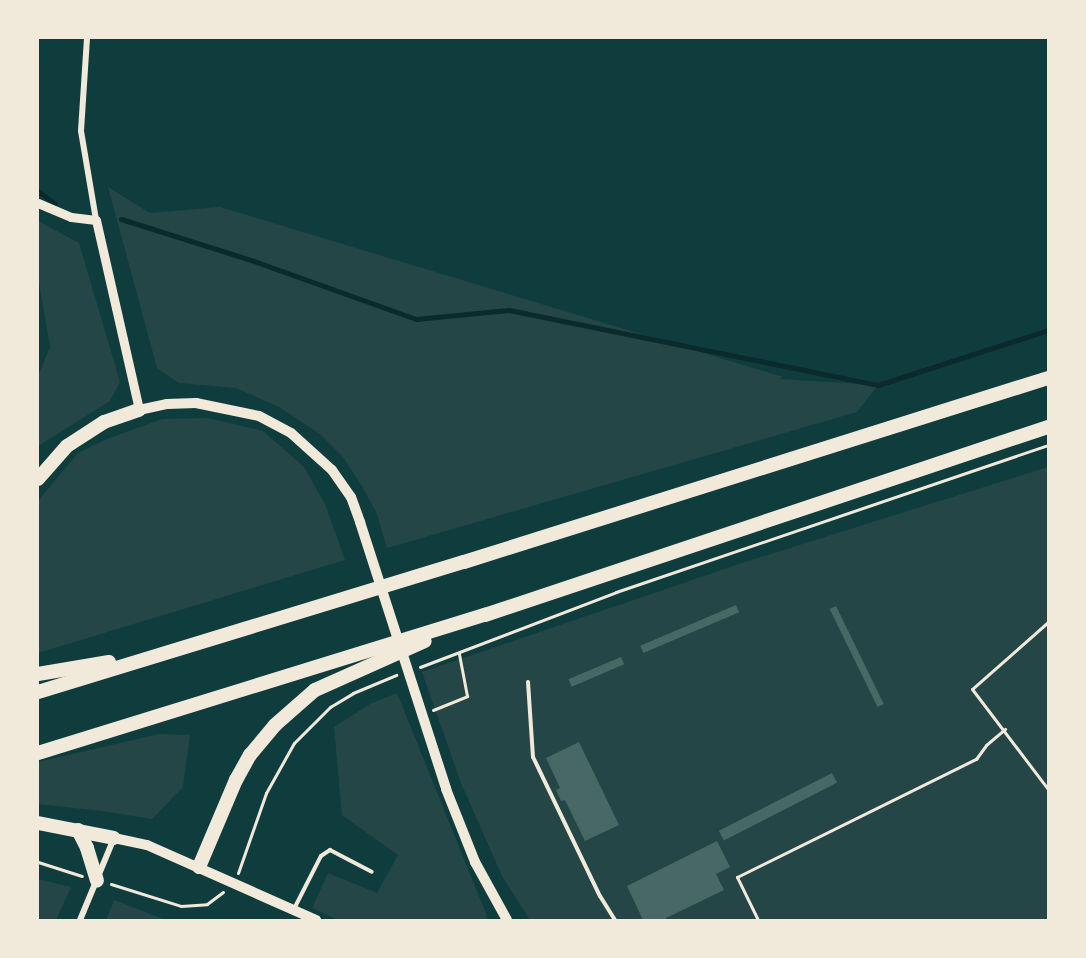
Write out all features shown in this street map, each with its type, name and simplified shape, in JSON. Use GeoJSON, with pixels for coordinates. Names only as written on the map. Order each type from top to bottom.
{"type":"FeatureCollection","features":[{"type":"Feature","properties":{"kind":"highway"},"geometry":{"type":"LineString","coordinates":[[38,692],[464,562],[1048,378]]}},
{"type":"Feature","properties":{"kind":"highway"},"geometry":{"type":"LineString","coordinates":[[38,479],[67,446],[104,422],[139,410]]}},
{"type":"Feature","properties":{"kind":"highway"},"geometry":{"type":"LineString","coordinates":[[38,753],[485,615],[1048,427]]}},
{"type":"Feature","properties":{"kind":"highway"},"geometry":{"type":"LineString","coordinates":[[199,867],[236,780],[250,755],[275,725],[315,690],[485,615]]}},
{"type":"Feature","properties":{"kind":"highway"},"geometry":{"type":"LineString","coordinates":[[38,674],[167,651]]}},
{"type":"Feature","properties":{"kind":"highway"},"geometry":{"type":"LineString","coordinates":[[38,823],[114,838]]}},
{"type":"Feature","properties":{"kind":"highway"},"geometry":{"type":"LineString","coordinates":[[78,830],[87,848],[97,880]]}},
{"type":"Feature","properties":{"kind":"main road"},"geometry":{"type":"LineString","coordinates":[[139,410],[167,404],[196,403],[259,416],[291,433],[332,470],[351,497],[416,699],[475,862],[507,921]]}},
{"type":"Feature","properties":{"kind":"main road"},"geometry":{"type":"LineString","coordinates":[[114,838],[147,845],[316,921]]}},
{"type":"Feature","properties":{"kind":"street"},"geometry":{"type":"LineString","coordinates":[[87,38],[81,131],[96,220],[139,410]]}},
{"type":"Feature","properties":{"kind":"street"},"geometry":{"type":"LineString","coordinates":[[38,203],[72,217],[96,220]]}},
{"type":"Feature","properties":{"kind":"street"},"geometry":{"type":"LineString","coordinates":[[80,921],[114,838]]}},
{"type":"Feature","properties":{"kind":"lane"},"geometry":{"type":"LineString","coordinates":[[528,682],[533,757],[600,896],[615,921]]}},
{"type":"Feature","properties":{"kind":"lane"},"geometry":{"type":"LineString","coordinates":[[293,911],[321,856],[330,850],[372,872]]}},
{"type":"Feature","properties":{"kind":"path"},"geometry":{"type":"LineString","coordinates":[[412,670],[459,654],[616,592],[1048,445]]}},
{"type":"Feature","properties":{"kind":"path"},"geometry":{"type":"LineString","coordinates":[[1048,622],[972,689],[1005,729],[1048,789]]}},
{"type":"Feature","properties":{"kind":"path"},"geometry":{"type":"LineString","coordinates":[[422,715],[467,696],[459,654]]}},
{"type":"Feature","properties":{"kind":"path"},"geometry":{"type":"LineString","coordinates":[[238,873],[266,793],[294,743],[330,707],[353,693],[401,674]]}},
{"type":"Feature","properties":{"kind":"path"},"geometry":{"type":"LineString","coordinates":[[758,921],[737,877],[976,759],[986,745],[1005,729]]}},
{"type":"Feature","properties":{"kind":"path"},"geometry":{"type":"LineString","coordinates":[[38,862],[181,906],[207,904],[225,891]]}},
{"type":"Feature","properties":{"kind":"shaded area"},"geometry":{"type":"Polygon","coordinates":[[[108,187],[150,213],[220,207],[783,377],[779,379],[878,385],[857,412],[387,548],[377,514],[362,486],[343,457],[320,434],[279,407],[236,388],[179,383],[157,368],[108,187]]]}},
{"type":"Feature","properties":{"kind":"shaded area"},"geometry":{"type":"Polygon","coordinates":[[[38,221],[79,243],[120,382],[110,401],[38,446],[38,376],[50,347],[38,276],[38,221]]]}},
{"type":"Feature","properties":{"kind":"shaded area"},"geometry":{"type":"Polygon","coordinates":[[[208,418],[263,431],[304,467],[325,504],[345,560],[38,653],[38,501],[78,453],[107,439],[162,419],[208,418]]]}},
{"type":"Feature","properties":{"kind":"shaded area"},"geometry":{"type":"Polygon","coordinates":[[[1048,467],[1048,920],[530,920],[502,876],[461,783],[422,672],[742,563],[1048,467]]]}},
{"type":"Feature","properties":{"kind":"shaded area"},"geometry":{"type":"Polygon","coordinates":[[[397,693],[487,916],[486,920],[338,920],[312,908],[328,873],[377,893],[398,855],[342,815],[334,727],[370,704],[397,693]]]}},
{"type":"Feature","properties":{"kind":"shaded area"},"geometry":{"type":"Polygon","coordinates":[[[159,734],[190,735],[183,787],[152,819],[38,804],[38,762],[159,734]]]}},
{"type":"Feature","properties":{"kind":"shaded area"},"geometry":{"type":"Polygon","coordinates":[[[38,879],[71,887],[56,920],[38,920],[38,879]]]}},
{"type":"Feature","properties":{"kind":"shaded area"},"geometry":{"type":"Polygon","coordinates":[[[114,900],[163,919],[166,920],[106,920],[114,900]]]}},
{"type":"Feature","properties":{"kind":"building"},"geometry":{"type":"Polygon","coordinates":[[[736,605],[739,612],[643,653],[640,646],[736,605]]]}},
{"type":"Feature","properties":{"kind":"building"},"geometry":{"type":"Polygon","coordinates":[[[836,606],[884,704],[877,707],[830,609],[836,606]]]}},
{"type":"Feature","properties":{"kind":"building"},"geometry":{"type":"Polygon","coordinates":[[[621,657],[624,664],[572,687],[569,679],[621,657]]]}},
{"type":"Feature","properties":{"kind":"building"},"geometry":{"type":"Polygon","coordinates":[[[579,742],[619,825],[585,841],[565,800],[561,801],[556,790],[560,788],[546,758],[579,742]]]}},
{"type":"Feature","properties":{"kind":"building"},"geometry":{"type":"Polygon","coordinates":[[[832,773],[837,783],[724,840],[719,831],[832,773]]]}},
{"type":"Feature","properties":{"kind":"building"},"geometry":{"type":"Polygon","coordinates":[[[717,841],[730,867],[716,874],[724,890],[666,918],[667,920],[643,920],[627,886],[717,841]]]}},
{"type":"Feature","properties":{"kind":"waterway"},"geometry":{"type":"LineString","coordinates":[[38,191],[55,204]]}},
{"type":"Feature","properties":{"kind":"waterway"},"geometry":{"type":"LineString","coordinates":[[121,219],[254,261],[416,319],[509,310],[878,385],[1048,330]]}}]}
